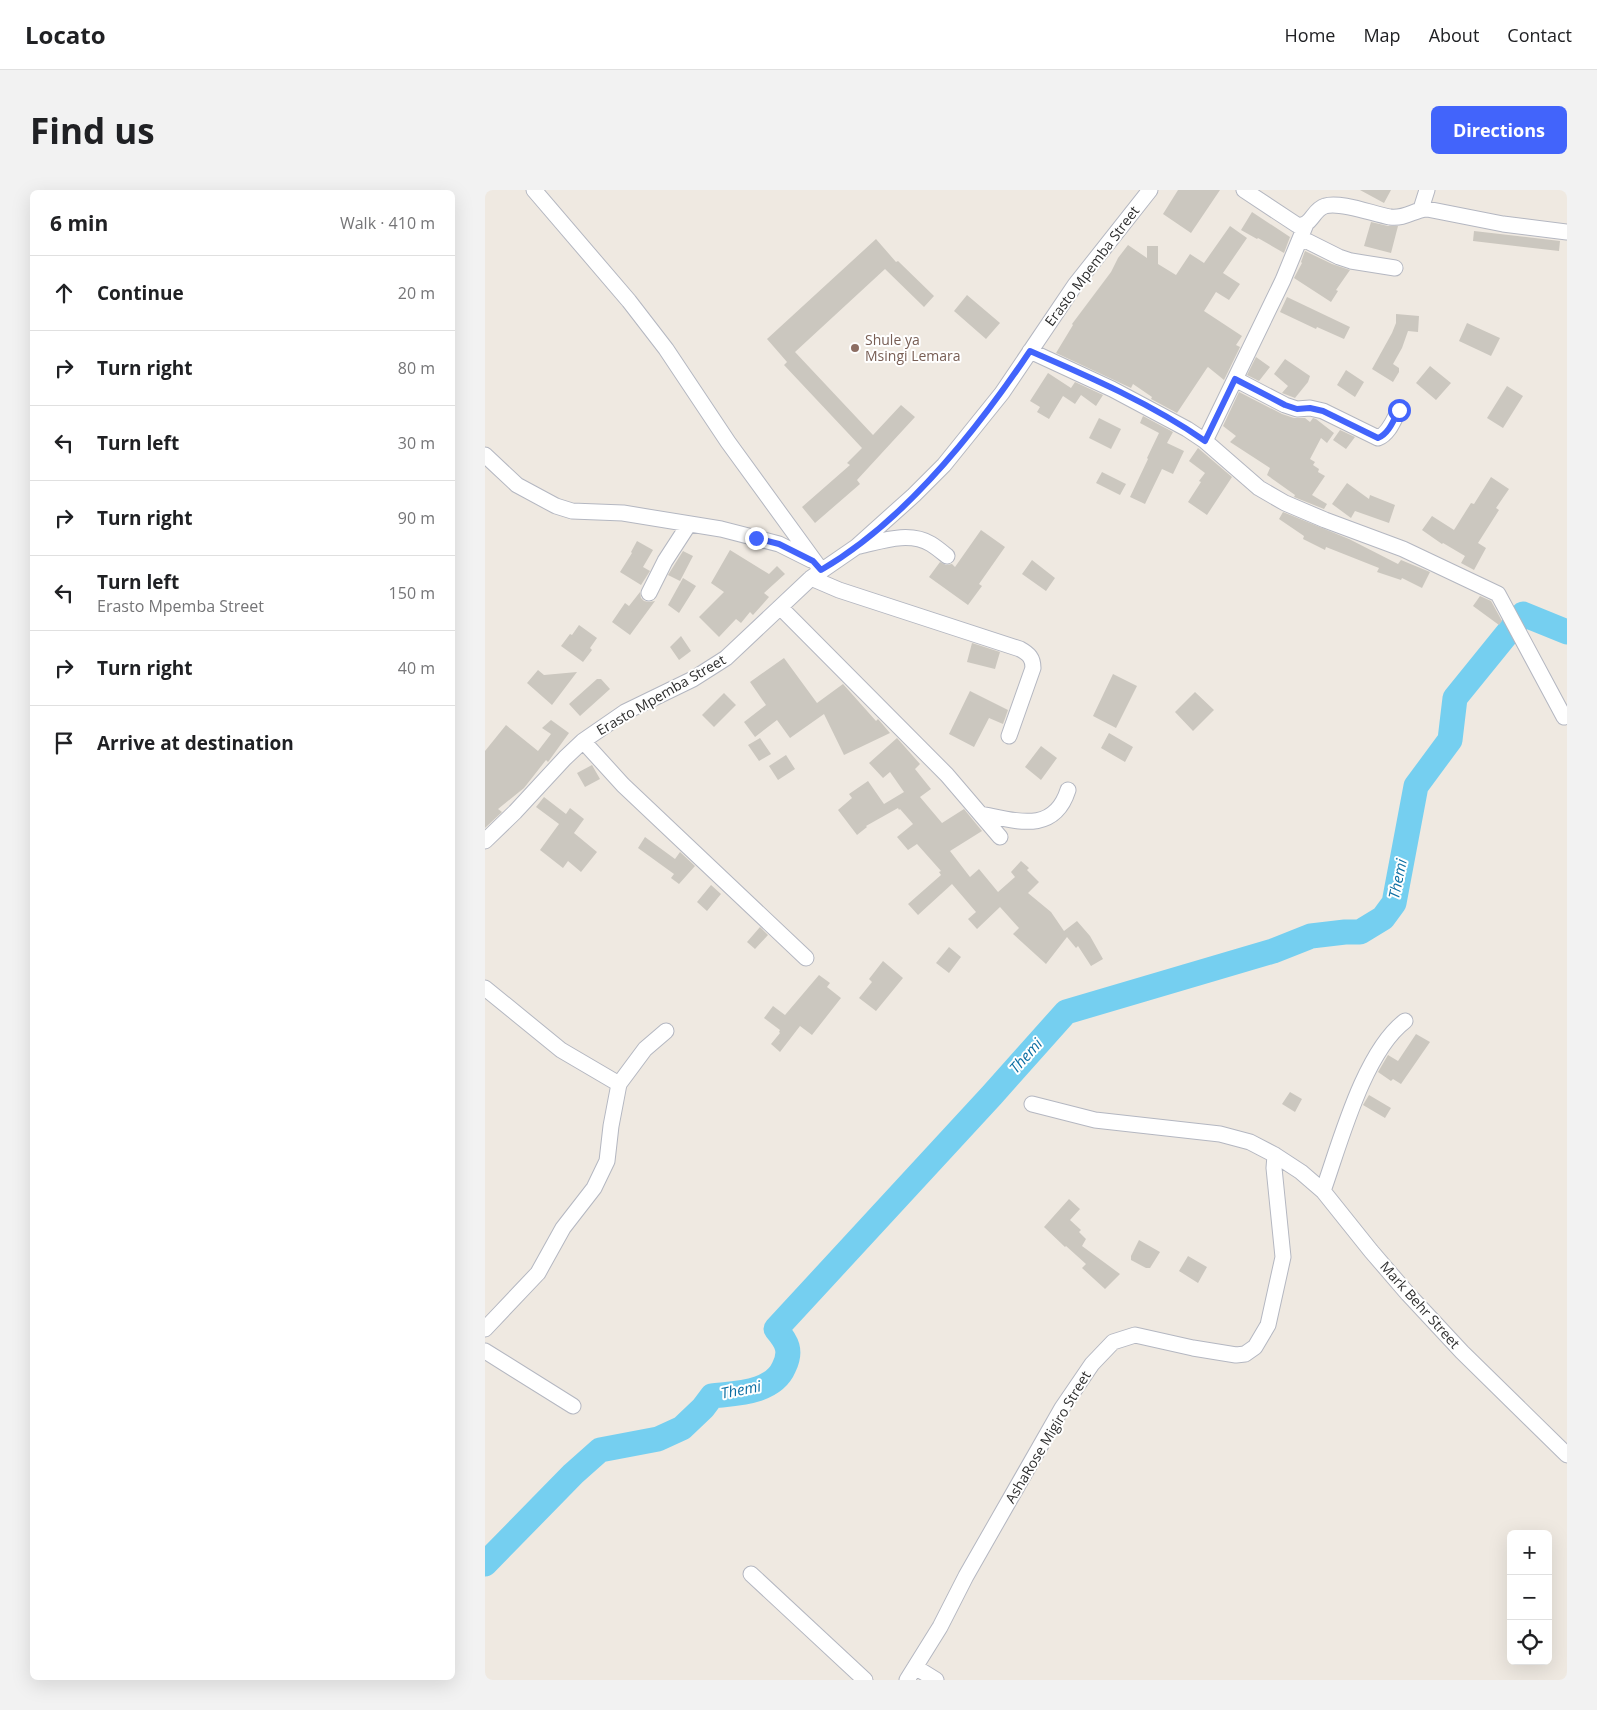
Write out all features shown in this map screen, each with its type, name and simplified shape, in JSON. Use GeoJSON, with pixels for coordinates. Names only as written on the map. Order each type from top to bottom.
{"type":"FeatureCollection","features":[{"type":"Feature","properties":{"kind":"street"},"geometry":{"type":"LineString","coordinates":[[534,190],[629,301],[666,349],[815,570]]}},
{"type":"Feature","properties":{"kind":"street","name":"Erasto Mpemba Street"},"geometry":{"type":"LineString","coordinates":[[485,841],[583,741],[625,712],[711,669],[743,644],[815,570],[856,547],[915,495],[943,465],[1002,393],[1075,285],[1150,190]]}},
{"type":"Feature","properties":{"kind":"street"},"geometry":{"type":"LineString","coordinates":[[1244,190],[1297,225],[1339,257],[1351,261],[1395,268]]}},
{"type":"Feature","properties":{"kind":"street"},"geometry":{"type":"LineString","coordinates":[[1421,209],[1427,190]]}},
{"type":"Feature","properties":{"kind":"street"},"geometry":{"type":"LineString","coordinates":[[1205,441],[1304,231],[1317,211],[1325,206],[1337,206],[1403,217],[1421,209],[1427,209],[1503,224],[1567,232]]}},
{"type":"Feature","properties":{"kind":"street"},"geometry":{"type":"LineString","coordinates":[[1030,351],[1077,372],[1187,429],[1205,441],[1259,488],[1285,503],[1403,549],[1498,594],[1564,717]]}},
{"type":"Feature","properties":{"kind":"street"},"geometry":{"type":"LineString","coordinates":[[1235,379],[1285,405],[1297,409],[1310,408],[1323,411],[1378,438],[1383,436],[1389,429],[1399,410]]}},
{"type":"Feature","properties":{"kind":"street"},"geometry":{"type":"LineString","coordinates":[[485,455],[517,485],[556,506],[572,511],[623,513],[721,529],[779,544],[839,590],[1020,649],[1029,654],[1033,662],[1033,668],[1009,736]]}},
{"type":"Feature","properties":{"kind":"street"},"geometry":{"type":"LineString","coordinates":[[649,593],[665,561],[689,524]]}},
{"type":"Feature","properties":{"kind":"street"},"geometry":{"type":"LineString","coordinates":[[856,547],[897,537],[918,539],[930,543],[947,556]]}},
{"type":"Feature","properties":{"kind":"street"},"geometry":{"type":"LineString","coordinates":[[780,607],[929,756],[1000,837]]}},
{"type":"Feature","properties":{"kind":"street"},"geometry":{"type":"LineString","coordinates":[[583,741],[623,785],[806,958]]}},
{"type":"Feature","properties":{"kind":"street"},"geometry":{"type":"LineString","coordinates":[[981,814],[1019,821],[1037,820],[1051,816],[1063,803],[1068,790]]}},
{"type":"Feature","properties":{"kind":"street"},"geometry":{"type":"LineString","coordinates":[[485,988],[561,1050],[619,1084]]}},
{"type":"Feature","properties":{"kind":"street"},"geometry":{"type":"LineString","coordinates":[[1323,1191],[1368,1070],[1395,1029],[1405,1021]]}},
{"type":"Feature","properties":{"kind":"street"},"geometry":{"type":"LineString","coordinates":[[485,1329],[539,1273],[563,1228],[594,1188],[607,1161],[619,1084],[630,1066],[645,1049],[666,1031]]}},
{"type":"Feature","properties":{"kind":"street","name":"Mark Behr Street"},"geometry":{"type":"LineString","coordinates":[[1032,1104],[1095,1120],[1220,1134],[1250,1142],[1301,1172],[1323,1191],[1408,1294],[1483,1373],[1567,1455]]}},
{"type":"Feature","properties":{"kind":"street","name":"AshaRose Migiro Street"},"geometry":{"type":"LineString","coordinates":[[907,1680],[940,1627],[966,1576],[1062,1408],[1092,1364],[1113,1342],[1135,1335],[1236,1355],[1245,1354],[1259,1342],[1268,1325],[1283,1257],[1275,1155]]}},
{"type":"Feature","properties":{"kind":"street"},"geometry":{"type":"LineString","coordinates":[[485,1351],[573,1406]]}},
{"type":"Feature","properties":{"kind":"street"},"geometry":{"type":"LineString","coordinates":[[751,1574],[865,1680]]}},
{"type":"Feature","properties":{"kind":"street"},"geometry":{"type":"LineString","coordinates":[[915,1667],[936,1680]]}},
{"type":"Feature","properties":{"kind":"building"},"geometry":{"type":"Polygon","coordinates":[[[1178,190],[1220,190],[1191,233],[1163,214],[1178,190]]]}},
{"type":"Feature","properties":{"kind":"building"},"geometry":{"type":"Polygon","coordinates":[[[1360,190],[1391,190],[1384,203],[1360,190]]]}},
{"type":"Feature","properties":{"kind":"building"},"geometry":{"type":"Polygon","coordinates":[[[1252,212],[1290,237],[1284,253],[1241,230],[1252,212]]]}},
{"type":"Feature","properties":{"kind":"building"},"geometry":{"type":"Polygon","coordinates":[[[1371,222],[1398,226],[1391,253],[1364,246],[1371,222]]]}},
{"type":"Feature","properties":{"kind":"building"},"geometry":{"type":"Polygon","coordinates":[[[1230,226],[1247,238],[1223,273],[1240,284],[1229,300],[1216,292],[1204,311],[1242,336],[1236,345],[1240,347],[1224,380],[1208,367],[1177,413],[1151,399],[1152,397],[1133,384],[1131,388],[1056,353],[1072,324],[1111,272],[1118,258],[1128,245],[1147,258],[1147,246],[1158,246],[1158,264],[1176,275],[1190,254],[1204,263],[1230,226]]]}},
{"type":"Feature","properties":{"kind":"building"},"geometry":{"type":"Polygon","coordinates":[[[1474,231],[1560,241],[1559,251],[1473,241],[1474,231]]]}},
{"type":"Feature","properties":{"kind":"building"},"geometry":{"type":"Polygon","coordinates":[[[876,239],[896,262],[898,261],[934,296],[924,307],[885,269],[795,352],[873,435],[901,405],[915,417],[857,480],[860,484],[815,523],[802,507],[850,465],[847,463],[862,448],[784,365],[787,362],[767,339],[876,239]]]}},
{"type":"Feature","properties":{"kind":"building"},"geometry":{"type":"Polygon","coordinates":[[[1305,251],[1350,270],[1336,290],[1338,291],[1331,302],[1294,278],[1302,263],[1305,251]]]}},
{"type":"Feature","properties":{"kind":"building"},"geometry":{"type":"Polygon","coordinates":[[[967,295],[1000,323],[986,339],[954,311],[967,295]]]}},
{"type":"Feature","properties":{"kind":"building"},"geometry":{"type":"Polygon","coordinates":[[[1287,297],[1350,327],[1344,339],[1317,327],[1316,329],[1280,312],[1287,297]]]}},
{"type":"Feature","properties":{"kind":"building"},"geometry":{"type":"Polygon","coordinates":[[[1396,314],[1419,316],[1418,332],[1408,331],[1402,348],[1393,364],[1399,368],[1399,372],[1393,382],[1372,369],[1392,333],[1396,323],[1396,314]]]}},
{"type":"Feature","properties":{"kind":"building"},"geometry":{"type":"Polygon","coordinates":[[[1467,323],[1500,338],[1491,356],[1459,341],[1467,323]]]}},
{"type":"Feature","properties":{"kind":"building"},"geometry":{"type":"Polygon","coordinates":[[[1256,357],[1270,367],[1259,381],[1247,375],[1256,357]]]}},
{"type":"Feature","properties":{"kind":"building"},"geometry":{"type":"Polygon","coordinates":[[[1285,359],[1310,376],[1308,382],[1295,398],[1282,393],[1288,386],[1274,374],[1285,359]]]}},
{"type":"Feature","properties":{"kind":"building"},"geometry":{"type":"Polygon","coordinates":[[[1430,366],[1451,383],[1436,400],[1416,383],[1430,366]]]}},
{"type":"Feature","properties":{"kind":"building"},"geometry":{"type":"Polygon","coordinates":[[[1346,370],[1364,382],[1355,397],[1337,385],[1346,370]]]}},
{"type":"Feature","properties":{"kind":"building"},"geometry":{"type":"Polygon","coordinates":[[[1048,373],[1071,388],[1075,382],[1103,395],[1096,406],[1081,395],[1075,404],[1063,396],[1049,419],[1037,412],[1040,407],[1030,401],[1048,373]]]}},
{"type":"Feature","properties":{"kind":"building"},"geometry":{"type":"Polygon","coordinates":[[[1507,386],[1523,396],[1503,428],[1487,418],[1507,386]]]}},
{"type":"Feature","properties":{"kind":"building"},"geometry":{"type":"Polygon","coordinates":[[[1239,392],[1282,414],[1294,418],[1305,418],[1310,422],[1313,418],[1316,419],[1334,433],[1327,443],[1321,438],[1310,459],[1315,462],[1313,465],[1319,469],[1318,472],[1325,476],[1312,495],[1327,504],[1324,509],[1294,497],[1295,495],[1267,475],[1270,468],[1230,442],[1236,436],[1223,426],[1239,392]]]}},
{"type":"Feature","properties":{"kind":"building"},"geometry":{"type":"Polygon","coordinates":[[[1143,416],[1173,432],[1167,443],[1184,451],[1173,474],[1162,469],[1145,504],[1130,497],[1159,433],[1140,423],[1143,416]]]}},
{"type":"Feature","properties":{"kind":"building"},"geometry":{"type":"Polygon","coordinates":[[[1099,418],[1121,429],[1111,449],[1089,438],[1099,418]]]}},
{"type":"Feature","properties":{"kind":"building"},"geometry":{"type":"Polygon","coordinates":[[[1340,430],[1355,437],[1346,449],[1333,440],[1340,430]]]}},
{"type":"Feature","properties":{"kind":"building"},"geometry":{"type":"Polygon","coordinates":[[[1198,448],[1232,477],[1207,515],[1188,502],[1205,473],[1189,461],[1198,448]]]}},
{"type":"Feature","properties":{"kind":"building"},"geometry":{"type":"Polygon","coordinates":[[[1102,472],[1126,484],[1120,495],[1096,483],[1102,472]]]}},
{"type":"Feature","properties":{"kind":"building"},"geometry":{"type":"Polygon","coordinates":[[[1491,477],[1509,489],[1496,508],[1499,510],[1478,543],[1486,548],[1474,570],[1461,563],[1465,556],[1442,544],[1422,530],[1432,516],[1454,530],[1471,503],[1474,504],[1491,477]]]}},
{"type":"Feature","properties":{"kind":"building"},"geometry":{"type":"Polygon","coordinates":[[[1347,483],[1369,499],[1370,495],[1395,505],[1389,523],[1355,511],[1351,518],[1332,504],[1347,483]]]}},
{"type":"Feature","properties":{"kind":"building"},"geometry":{"type":"Polygon","coordinates":[[[1283,512],[1349,539],[1398,564],[1401,560],[1430,572],[1422,588],[1402,578],[1401,580],[1377,572],[1379,568],[1326,547],[1325,550],[1303,539],[1304,536],[1279,519],[1283,512]]]}},
{"type":"Feature","properties":{"kind":"building"},"geometry":{"type":"Polygon","coordinates":[[[981,530],[1005,547],[979,584],[982,586],[968,605],[929,577],[940,562],[946,565],[952,564],[955,567],[981,530]]]}},
{"type":"Feature","properties":{"kind":"building"},"geometry":{"type":"Polygon","coordinates":[[[637,541],[653,550],[643,567],[650,571],[641,585],[620,572],[637,541]]]}},
{"type":"Feature","properties":{"kind":"building"},"geometry":{"type":"Polygon","coordinates":[[[730,550],[769,574],[777,566],[785,574],[764,593],[769,597],[753,615],[750,612],[741,623],[736,619],[719,637],[699,617],[724,592],[711,583],[730,550]]]}},
{"type":"Feature","properties":{"kind":"building"},"geometry":{"type":"Polygon","coordinates":[[[683,551],[693,556],[680,581],[668,575],[683,551]]]}},
{"type":"Feature","properties":{"kind":"building"},"geometry":{"type":"Polygon","coordinates":[[[1032,560],[1055,578],[1046,591],[1022,574],[1032,560]]]}},
{"type":"Feature","properties":{"kind":"building"},"geometry":{"type":"Polygon","coordinates":[[[683,578],[696,586],[679,613],[668,605],[683,578]]]}},
{"type":"Feature","properties":{"kind":"building"},"geometry":{"type":"Polygon","coordinates":[[[640,592],[641,598],[644,601],[655,601],[630,635],[612,622],[625,603],[629,606],[640,592]]]}},
{"type":"Feature","properties":{"kind":"building"},"geometry":{"type":"Polygon","coordinates":[[[1480,596],[1491,601],[1502,621],[1499,625],[1473,606],[1480,596]]]}},
{"type":"Feature","properties":{"kind":"building"},"geometry":{"type":"Polygon","coordinates":[[[579,625],[597,638],[590,648],[592,650],[583,662],[561,646],[579,625]]]}},
{"type":"Feature","properties":{"kind":"building"},"geometry":{"type":"Polygon","coordinates":[[[681,636],[691,651],[679,660],[670,647],[681,636]]]}},
{"type":"Feature","properties":{"kind":"building"},"geometry":{"type":"Polygon","coordinates":[[[972,643],[1000,652],[995,669],[967,662],[972,643]]]}},
{"type":"Feature","properties":{"kind":"building"},"geometry":{"type":"Polygon","coordinates":[[[784,658],[817,703],[843,684],[876,721],[878,719],[890,733],[844,755],[824,714],[790,738],[777,720],[755,737],[744,722],[766,705],[750,682],[784,658]]]}},
{"type":"Feature","properties":{"kind":"building"},"geometry":{"type":"Polygon","coordinates":[[[538,670],[544,675],[577,672],[552,705],[527,683],[538,670]]]}},
{"type":"Feature","properties":{"kind":"building"},"geometry":{"type":"Polygon","coordinates":[[[1113,674],[1137,686],[1116,728],[1093,716],[1113,674]]]}},
{"type":"Feature","properties":{"kind":"building"},"geometry":{"type":"Polygon","coordinates":[[[597,679],[601,679],[610,689],[580,716],[569,704],[597,679]]]}},
{"type":"Feature","properties":{"kind":"building"},"geometry":{"type":"Polygon","coordinates":[[[970,691],[1008,710],[1003,724],[989,718],[974,747],[949,734],[970,691]]]}},
{"type":"Feature","properties":{"kind":"building"},"geometry":{"type":"Polygon","coordinates":[[[1195,692],[1214,710],[1193,731],[1175,712],[1195,692]]]}},
{"type":"Feature","properties":{"kind":"building"},"geometry":{"type":"Polygon","coordinates":[[[724,693],[736,705],[714,727],[702,715],[724,693]]]}},
{"type":"Feature","properties":{"kind":"building"},"geometry":{"type":"Polygon","coordinates":[[[551,720],[569,733],[548,762],[546,760],[524,788],[498,809],[502,812],[485,828],[485,751],[506,725],[538,751],[551,734],[542,728],[551,720]]]}},
{"type":"Feature","properties":{"kind":"building"},"geometry":{"type":"Polygon","coordinates":[[[1109,733],[1133,747],[1125,762],[1101,748],[1109,733]]]}},
{"type":"Feature","properties":{"kind":"building"},"geometry":{"type":"Polygon","coordinates":[[[760,738],[771,754],[759,761],[748,745],[760,738]]]}},
{"type":"Feature","properties":{"kind":"building"},"geometry":{"type":"Polygon","coordinates":[[[897,738],[920,764],[915,769],[931,789],[920,797],[942,823],[964,809],[982,831],[950,851],[970,877],[979,869],[998,892],[1015,877],[1011,872],[1021,861],[1029,868],[1027,870],[1039,882],[1028,893],[1051,912],[1064,931],[1077,921],[1090,936],[1103,959],[1091,966],[1078,946],[1076,948],[1067,937],[1046,964],[1013,934],[1019,928],[1000,907],[977,929],[968,919],[976,912],[952,884],[918,915],[908,904],[941,875],[939,872],[941,871],[917,844],[908,850],[897,837],[913,824],[898,808],[866,826],[857,835],[838,810],[852,798],[849,794],[868,781],[884,804],[904,792],[890,772],[883,778],[869,763],[897,738]]]}},
{"type":"Feature","properties":{"kind":"building"},"geometry":{"type":"Polygon","coordinates":[[[1041,746],[1057,758],[1041,780],[1025,767],[1041,746]]]}},
{"type":"Feature","properties":{"kind":"building"},"geometry":{"type":"Polygon","coordinates":[[[786,755],[795,769],[778,780],[769,766],[786,755]]]}},
{"type":"Feature","properties":{"kind":"building"},"geometry":{"type":"Polygon","coordinates":[[[592,765],[600,779],[585,787],[577,773],[592,765]]]}},
{"type":"Feature","properties":{"kind":"building"},"geometry":{"type":"Polygon","coordinates":[[[544,797],[566,814],[570,808],[584,819],[574,833],[597,852],[581,872],[568,861],[563,868],[540,850],[559,824],[536,807],[544,797]]]}},
{"type":"Feature","properties":{"kind":"building"},"geometry":{"type":"Polygon","coordinates":[[[645,837],[675,859],[680,852],[695,866],[679,884],[671,878],[674,874],[638,848],[645,837]]]}},
{"type":"Feature","properties":{"kind":"building"},"geometry":{"type":"Polygon","coordinates":[[[711,885],[721,894],[707,911],[697,902],[711,885]]]}},
{"type":"Feature","properties":{"kind":"building"},"geometry":{"type":"Polygon","coordinates":[[[760,927],[768,935],[755,949],[747,942],[760,927]]]}},
{"type":"Feature","properties":{"kind":"building"},"geometry":{"type":"Polygon","coordinates":[[[949,947],[961,957],[949,973],[936,963],[949,947]]]}},
{"type":"Feature","properties":{"kind":"building"},"geometry":{"type":"Polygon","coordinates":[[[883,961],[903,978],[876,1011],[859,998],[872,982],[869,979],[883,961]]]}},
{"type":"Feature","properties":{"kind":"building"},"geometry":{"type":"Polygon","coordinates":[[[819,975],[830,983],[827,987],[841,998],[812,1035],[800,1026],[780,1052],[771,1044],[780,1033],[780,1030],[764,1018],[773,1006],[785,1015],[819,975]]]}},
{"type":"Feature","properties":{"kind":"building"},"geometry":{"type":"Polygon","coordinates":[[[1416,1034],[1430,1042],[1401,1084],[1393,1079],[1391,1081],[1378,1072],[1388,1055],[1398,1061],[1416,1034]]]}},
{"type":"Feature","properties":{"kind":"building"},"geometry":{"type":"Polygon","coordinates":[[[1290,1092],[1302,1099],[1295,1112],[1282,1104],[1290,1092]]]}},
{"type":"Feature","properties":{"kind":"building"},"geometry":{"type":"Polygon","coordinates":[[[1369,1095],[1391,1108],[1385,1118],[1363,1105],[1369,1095]]]}},
{"type":"Feature","properties":{"kind":"building"},"geometry":{"type":"Polygon","coordinates":[[[1069,1199],[1080,1209],[1070,1220],[1081,1230],[1079,1232],[1086,1239],[1082,1246],[1120,1274],[1105,1289],[1082,1268],[1086,1264],[1044,1227],[1069,1199]]]}},
{"type":"Feature","properties":{"kind":"building"},"geometry":{"type":"Polygon","coordinates":[[[1139,1240],[1160,1252],[1150,1268],[1146,1268],[1131,1260],[1139,1240]]]}},
{"type":"Feature","properties":{"kind":"building"},"geometry":{"type":"Polygon","coordinates":[[[1188,1256],[1207,1267],[1198,1283],[1179,1271],[1188,1256]]]}},
{"type":"Feature","properties":{"kind":"waterway","name":"Themi"},"geometry":{"type":"LineString","coordinates":[[485,1564],[573,1474],[600,1450],[658,1439],[682,1428],[703,1408],[712,1396],[753,1390],[763,1387],[779,1376],[788,1356],[788,1351],[783,1338],[776,1329],[1066,1012],[1273,951],[1311,936],[1360,932],[1383,918],[1394,903],[1416,786],[1450,740],[1455,698],[1523,614],[1567,632]]}},
{"type":"Feature","properties":{"kind":"place","name":"Shule ya Msingi Lemara"},"geometry":{"type":"Point","coordinates":[855,348]}},
{"type":"Feature","properties":{"kind":"route"},"geometry":{"type":"LineString","coordinates":[[756,538],[779,544],[813,561],[821,570],[834,563],[883,524],[915,495],[943,465],[1002,393],[1030,351],[1169,418],[1205,441],[1235,379],[1285,405],[1297,409],[1310,408],[1323,411],[1378,438],[1383,436],[1389,429],[1399,410]]}}]}
